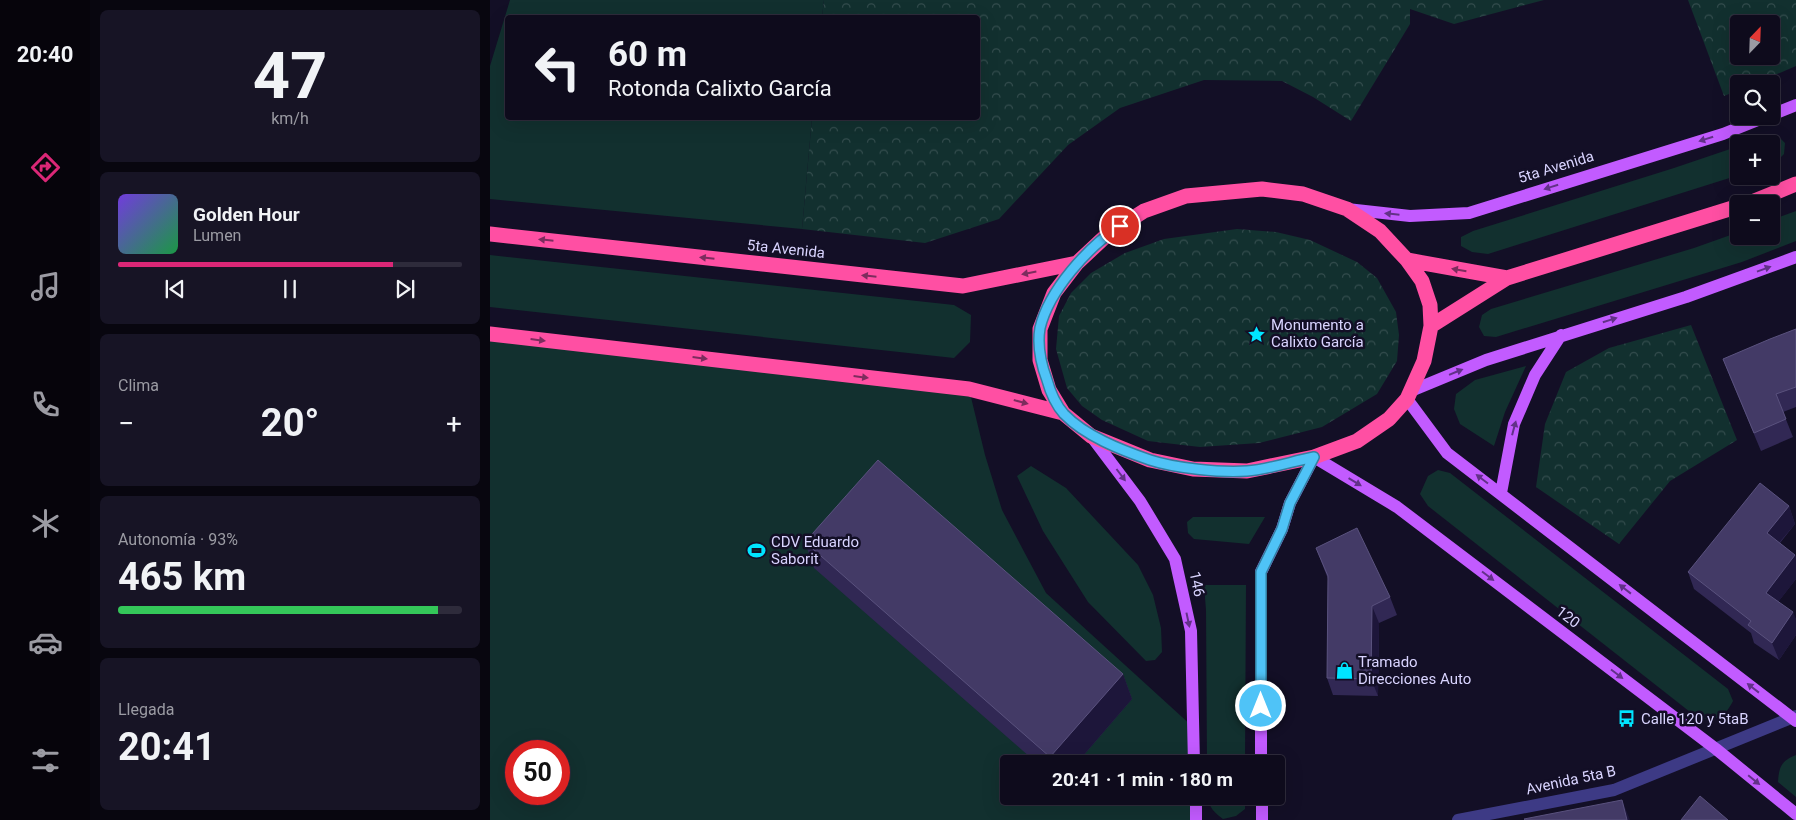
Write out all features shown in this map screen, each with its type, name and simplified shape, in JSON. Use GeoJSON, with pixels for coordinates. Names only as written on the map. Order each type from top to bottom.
{"type":"FeatureCollection","features":[{"type":"Feature","properties":{"kind":"highway"},"geometry":{"type":"LineString","coordinates":[[1769,195],[1796,184]]}},
{"type":"Feature","properties":{"kind":"highway"},"geometry":{"type":"LineString","coordinates":[[1262,189],[1303,194],[1347,209],[1380,231],[1407,260],[1422,281],[1430,305],[1431,326],[1424,360],[1409,395],[1389,419],[1357,441],[1314,457],[1247,471],[1193,469],[1150,460],[1092,436],[1063,413],[1050,390],[1040,360],[1040,329],[1054,293],[1077,263],[1108,234],[1144,211],[1186,196],[1262,189]]}},
{"type":"Feature","properties":{"kind":"highway"},"geometry":{"type":"LineString","coordinates":[[1431,326],[1507,278],[1730,209]]}},
{"type":"Feature","properties":{"kind":"highway","name":"5ta Avenida"},"geometry":{"type":"LineString","coordinates":[[490,234],[963,286],[1077,263]]}},
{"type":"Feature","properties":{"kind":"highway"},"geometry":{"type":"LineString","coordinates":[[1407,260],[1507,278]]}},
{"type":"Feature","properties":{"kind":"highway"},"geometry":{"type":"LineString","coordinates":[[490,334],[969,389],[1063,413]]}},
{"type":"Feature","properties":{"kind":"main road","name":"5ta Avenida"},"geometry":{"type":"LineString","coordinates":[[1780,112],[1796,105]]}},
{"type":"Feature","properties":{"kind":"main road","name":"5ta Avenida"},"geometry":{"type":"LineString","coordinates":[[1347,209],[1410,216],[1469,213],[1746,125]]}},
{"type":"Feature","properties":{"kind":"main road"},"geometry":{"type":"LineString","coordinates":[[1795,718],[1447,453],[1409,395],[1486,360],[1686,297],[1796,257]]}},
{"type":"Feature","properties":{"kind":"main road"},"geometry":{"type":"LineString","coordinates":[[1501,493],[1514,424],[1535,375],[1562,335]]}},
{"type":"Feature","properties":{"kind":"main road","name":"146"},"geometry":{"type":"LineString","coordinates":[[1092,436],[1140,501],[1175,559],[1191,630],[1194,755]]}},
{"type":"Feature","properties":{"kind":"main road"},"geometry":{"type":"LineString","coordinates":[[1262,755],[1261,572],[1282,529],[1290,503],[1314,457]]}},
{"type":"Feature","properties":{"kind":"main road","name":"120"},"geometry":{"type":"LineString","coordinates":[[1314,457],[1396,508],[1716,749],[1796,814]]}},
{"type":"Feature","properties":{"kind":"main road"},"geometry":{"type":"LineString","coordinates":[[1196,805],[1196,820]]}},
{"type":"Feature","properties":{"kind":"main road"},"geometry":{"type":"LineString","coordinates":[[1262,805],[1262,820]]}},
{"type":"Feature","properties":{"kind":"street","name":"Avenida 5ta B"},"geometry":{"type":"LineString","coordinates":[[1458,820],[1614,790],[1795,718]]}},
{"type":"Feature","properties":{"kind":"green space"},"geometry":{"type":"Polygon","coordinates":[[[510,0],[824,0],[822,15],[505,15],[510,0]]]}},
{"type":"Feature","properties":{"kind":"green space"},"geometry":{"type":"Polygon","coordinates":[[[824,0],[1544,0],[1454,24],[1410,9],[1410,24],[1351,121],[1313,97],[1282,81],[1204,80],[1120,108],[1068,145],[999,219],[925,243],[802,229],[812,120],[980,120],[980,15],[822,15],[824,0]]]}},
{"type":"Feature","properties":{"kind":"green space"},"geometry":{"type":"Polygon","coordinates":[[[1688,0],[1796,0],[1796,66],[1775,75],[1730,75],[1730,94],[1724,96],[1688,0]]]}},
{"type":"Feature","properties":{"kind":"green space"},"geometry":{"type":"Polygon","coordinates":[[[505,16],[505,120],[812,120],[802,229],[490,199],[490,66],[505,16]]]}},
{"type":"Feature","properties":{"kind":"green space"},"geometry":{"type":"Polygon","coordinates":[[[1780,138],[1785,143],[1784,154],[1780,158],[1780,138]]]}},
{"type":"Feature","properties":{"kind":"green space"},"geometry":{"type":"Polygon","coordinates":[[[1730,149],[1730,178],[1488,254],[1472,252],[1461,246],[1461,237],[1473,231],[1730,149]]]}},
{"type":"Feature","properties":{"kind":"green space"},"geometry":{"type":"Polygon","coordinates":[[[1796,211],[1796,241],[1742,262],[1496,337],[1484,336],[1479,327],[1482,315],[1491,309],[1694,248],[1730,235],[1730,245],[1780,245],[1780,217],[1796,211]]]}},
{"type":"Feature","properties":{"kind":"green space"},"geometry":{"type":"Polygon","coordinates":[[[1237,229],[1276,232],[1310,240],[1357,262],[1377,278],[1396,312],[1399,335],[1397,361],[1377,394],[1322,427],[1259,443],[1200,447],[1148,441],[1102,420],[1082,406],[1067,388],[1056,349],[1059,316],[1071,293],[1091,273],[1125,253],[1164,239],[1237,229]]]}},
{"type":"Feature","properties":{"kind":"green space"},"geometry":{"type":"Polygon","coordinates":[[[490,255],[954,305],[971,315],[970,342],[954,358],[490,307],[490,255]]]}},
{"type":"Feature","properties":{"kind":"green space"},"geometry":{"type":"Polygon","coordinates":[[[1691,325],[1737,440],[1670,481],[1619,544],[1536,487],[1545,424],[1566,372],[1609,348],[1691,325]]]}},
{"type":"Feature","properties":{"kind":"green space","name":"CDV Eduardo Saborit"},"geometry":{"type":"Polygon","coordinates":[[[490,334],[969,389],[985,455],[1002,510],[1046,593],[1193,727],[1194,755],[1000,755],[1000,805],[1195,805],[1196,820],[490,820],[490,334]]]}},
{"type":"Feature","properties":{"kind":"green space"},"geometry":{"type":"Polygon","coordinates":[[[1526,366],[1505,412],[1494,446],[1460,424],[1454,409],[1456,394],[1475,380],[1526,366]]]}},
{"type":"Feature","properties":{"kind":"green space"},"geometry":{"type":"Polygon","coordinates":[[[1031,466],[1066,488],[1138,565],[1153,595],[1161,628],[1162,652],[1155,660],[1146,661],[1088,602],[1043,531],[1017,476],[1031,466]]]}},
{"type":"Feature","properties":{"kind":"green space"},"geometry":{"type":"Polygon","coordinates":[[[1438,470],[1450,473],[1728,689],[1733,701],[1727,711],[1720,717],[1699,719],[1428,506],[1420,494],[1428,476],[1438,470]]]}},
{"type":"Feature","properties":{"kind":"green space"},"geometry":{"type":"Polygon","coordinates":[[[1193,517],[1265,517],[1249,544],[1194,539],[1188,533],[1187,522],[1193,517]]]}},
{"type":"Feature","properties":{"kind":"green space"},"geometry":{"type":"Polygon","coordinates":[[[1204,585],[1246,585],[1245,755],[1207,755],[1206,610],[1204,585]]]}},
{"type":"Feature","properties":{"kind":"green space"},"geometry":{"type":"Polygon","coordinates":[[[1796,755],[1796,797],[1778,782],[1779,772],[1784,762],[1796,755]]]}},
{"type":"Feature","properties":{"kind":"green space"},"geometry":{"type":"Polygon","coordinates":[[[1210,805],[1245,805],[1245,809],[1236,816],[1223,819],[1210,805]]]}},
{"type":"Feature","properties":{"kind":"building"},"geometry":{"type":"Polygon","coordinates":[[[1796,329],[1796,387],[1776,394],[1786,419],[1754,433],[1723,359],[1796,329]]]}},
{"type":"Feature","properties":{"kind":"building"},"geometry":{"type":"Polygon","coordinates":[[[878,460],[1123,674],[1052,755],[1048,755],[805,542],[878,460]]]}},
{"type":"Feature","properties":{"kind":"building"},"geometry":{"type":"Polygon","coordinates":[[[1760,483],[1789,506],[1767,533],[1795,555],[1766,593],[1793,612],[1772,643],[1748,625],[1751,621],[1688,572],[1760,483]]]}},
{"type":"Feature","properties":{"kind":"building"},"geometry":{"type":"Polygon","coordinates":[[[1357,528],[1390,597],[1372,606],[1371,679],[1327,678],[1328,576],[1316,548],[1357,528]]]}},
{"type":"Feature","properties":{"kind":"building"},"geometry":{"type":"Polygon","coordinates":[[[1700,796],[1728,820],[1681,820],[1700,796]]]}},
{"type":"Feature","properties":{"kind":"building"},"geometry":{"type":"Polygon","coordinates":[[[1622,800],[1627,820],[1524,819],[1622,800]]]}},
{"type":"Feature","properties":{"kind":"place","name":"Monumento a Calixto García"},"geometry":{"type":"Point","coordinates":[1257,334]}},
{"type":"Feature","properties":{"kind":"place","name":"CDV Eduardo Saborit"},"geometry":{"type":"Point","coordinates":[757,551]}},
{"type":"Feature","properties":{"kind":"place","name":"Tramado Direcciones Auto"},"geometry":{"type":"Point","coordinates":[1344,671]}},
{"type":"Feature","properties":{"kind":"place","name":"Calle 120 y 5taB"},"geometry":{"type":"Point","coordinates":[1627,719]}},
{"type":"Feature","properties":{"kind":"route"},"geometry":{"type":"LineString","coordinates":[[1120,226],[1108,234],[1077,263],[1054,293],[1040,329],[1040,360],[1050,390],[1063,413],[1092,436],[1150,460],[1193,469],[1247,471],[1314,457],[1290,503],[1282,529],[1261,572],[1261,706]]}}]}
